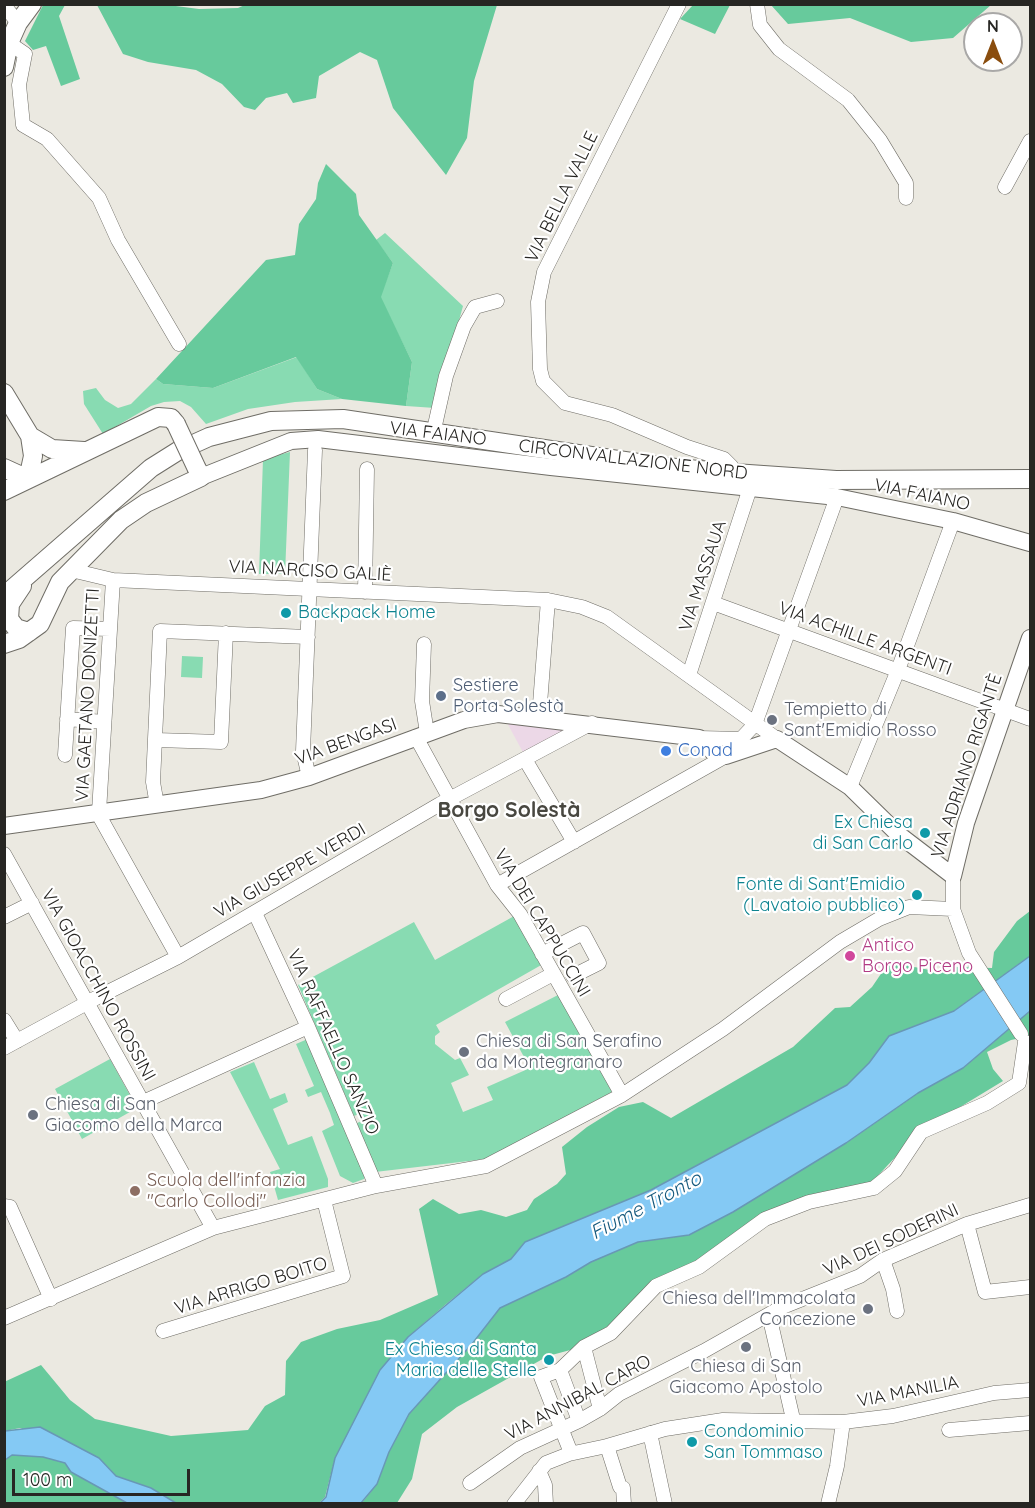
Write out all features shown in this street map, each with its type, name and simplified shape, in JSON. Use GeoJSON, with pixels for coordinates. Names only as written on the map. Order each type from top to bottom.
{"type":"FeatureCollection","features":[{"type":"Feature","properties":{"kind":"main road"},"geometry":{"type":"LineString","coordinates":[[4,66],[9,43],[25,15]]}},
{"type":"Feature","properties":{"kind":"main road"},"geometry":{"type":"LineString","coordinates":[[4,393],[30,436],[33,456],[28,479]]}},
{"type":"Feature","properties":{"kind":"main road"},"geometry":{"type":"LineString","coordinates":[[4,491],[159,417],[171,418],[176,424],[199,473],[130,514],[60,582],[40,624],[4,644]]}},
{"type":"Feature","properties":{"kind":"main road","name":"CIRCONVALLAZIONE NORD"},"geometry":{"type":"LineString","coordinates":[[4,596],[151,468],[177,451],[238,427],[271,421],[327,418],[665,467],[734,473],[836,480],[1030,479]]}},
{"type":"Feature","properties":{"kind":"main road"},"geometry":{"type":"LineString","coordinates":[[30,436],[52,449],[86,451]]}},
{"type":"Feature","properties":{"kind":"main road"},"geometry":{"type":"LineString","coordinates":[[4,468],[28,479]]}},
{"type":"Feature","properties":{"kind":"main road"},"geometry":{"type":"LineString","coordinates":[[29,574],[10,604],[9,619],[16,628],[29,632]]}},
{"type":"Feature","properties":{"kind":"street","name":"VIA BELLA VALLE"},"geometry":{"type":"LineString","coordinates":[[679,4],[544,272],[538,302],[540,369],[543,381],[565,403],[612,415],[687,447],[724,459],[734,473]]}},
{"type":"Feature","properties":{"kind":"street"},"geometry":{"type":"LineString","coordinates":[[757,4],[760,26],[779,50],[843,95],[880,140],[906,183],[906,198]]}},
{"type":"Feature","properties":{"kind":"street"},"geometry":{"type":"LineString","coordinates":[[4,5],[25,15]]}},
{"type":"Feature","properties":{"kind":"street"},"geometry":{"type":"LineString","coordinates":[[9,43],[25,54],[19,85],[23,125],[47,139],[99,198],[118,240],[179,344]]}},
{"type":"Feature","properties":{"kind":"street"},"geometry":{"type":"LineString","coordinates":[[1005,188],[1030,141]]}},
{"type":"Feature","properties":{"kind":"street"},"geometry":{"type":"LineString","coordinates":[[433,434],[446,376],[464,326],[475,307],[497,301]]}},
{"type":"Feature","properties":{"kind":"street","name":"VIA FAIANO"},"geometry":{"type":"LineString","coordinates":[[199,473],[291,441],[318,439],[837,497],[952,521],[1030,543]]}},
{"type":"Feature","properties":{"kind":"street"},"geometry":{"type":"LineString","coordinates":[[309,777],[303,751],[315,450]]}},
{"type":"Feature","properties":{"kind":"street"},"geometry":{"type":"LineString","coordinates":[[365,592],[367,469]]}},
{"type":"Feature","properties":{"kind":"street","name":"VIA MASSAUA"},"geometry":{"type":"LineString","coordinates":[[689,675],[750,488]]}},
{"type":"Feature","properties":{"kind":"street"},"geometry":{"type":"LineString","coordinates":[[755,724],[837,497]]}},
{"type":"Feature","properties":{"kind":"street"},"geometry":{"type":"LineString","coordinates":[[850,787],[898,670],[952,521]]}},
{"type":"Feature","properties":{"kind":"street","name":"VIA NARCISO GALIÈ"},"geometry":{"type":"LineString","coordinates":[[71,570],[113,580],[548,600],[582,608],[607,617],[777,739]]}},
{"type":"Feature","properties":{"kind":"street","name":"VIA GAETANO DONIZETTI"},"geometry":{"type":"LineString","coordinates":[[99,812],[113,580]]}},
{"type":"Feature","properties":{"kind":"street"},"geometry":{"type":"LineString","coordinates":[[539,717],[548,600]]}},
{"type":"Feature","properties":{"kind":"street","name":"VIA ACHILLE ARGENTI"},"geometry":{"type":"LineString","coordinates":[[713,603],[1030,719]]}},
{"type":"Feature","properties":{"kind":"street"},"geometry":{"type":"LineString","coordinates":[[65,755],[73,628],[110,629]]}},
{"type":"Feature","properties":{"kind":"street"},"geometry":{"type":"LineString","coordinates":[[157,805],[153,789],[160,631],[308,637]]}},
{"type":"Feature","properties":{"kind":"street"},"geometry":{"type":"LineString","coordinates":[[156,740],[221,742],[226,633]]}},
{"type":"Feature","properties":{"kind":"street","name":"VIA ADRIANO RIGANTÈ"},"geometry":{"type":"LineString","coordinates":[[1026,1040],[969,952],[953,909],[953,876],[966,823],[1030,638]]}},
{"type":"Feature","properties":{"kind":"street","name":"VIA DEI CAPPUCCINI"},"geometry":{"type":"LineString","coordinates":[[424,644],[421,735],[450,799],[497,885],[520,914],[622,1095]]}},
{"type":"Feature","properties":{"kind":"street","name":"VIA BENGASI"},"geometry":{"type":"LineString","coordinates":[[4,826],[252,791],[309,777],[464,720],[498,714],[592,723],[699,738],[741,739],[755,724]]}},
{"type":"Feature","properties":{"kind":"street"},"geometry":{"type":"LineString","coordinates":[[67,719],[104,722]]}},
{"type":"Feature","properties":{"kind":"street","name":"VIA GIUSEPPE VERDI"},"geometry":{"type":"LineString","coordinates":[[4,1048],[87,1002],[178,957],[450,799],[526,761],[592,723]]}},
{"type":"Feature","properties":{"kind":"street","name":"VIA BENGASI"},"geometry":{"type":"LineString","coordinates":[[699,738],[713,752],[726,756]]}},
{"type":"Feature","properties":{"kind":"street"},"geometry":{"type":"LineString","coordinates":[[497,885],[726,756],[777,739],[850,787],[898,834],[953,876]]}},
{"type":"Feature","properties":{"kind":"street"},"geometry":{"type":"LineString","coordinates":[[526,761],[574,842]]}},
{"type":"Feature","properties":{"kind":"street"},"geometry":{"type":"LineString","coordinates":[[99,812],[178,957]]}},
{"type":"Feature","properties":{"kind":"street","name":"VIA GIOACCHINO ROSSINI"},"geometry":{"type":"LineString","coordinates":[[4,854],[213,1228]]}},
{"type":"Feature","properties":{"kind":"street"},"geometry":{"type":"LineString","coordinates":[[4,917],[32,903]]}},
{"type":"Feature","properties":{"kind":"street"},"geometry":{"type":"LineString","coordinates":[[4,1318],[213,1228],[376,1186],[486,1166],[622,1095],[723,1029],[840,942],[879,919],[909,907],[953,909]]}},
{"type":"Feature","properties":{"kind":"street","name":"VIA RAFFAELLO SANZIO"},"geometry":{"type":"LineString","coordinates":[[255,913],[308,1027],[376,1186]]}},
{"type":"Feature","properties":{"kind":"street"},"geometry":{"type":"LineString","coordinates":[[542,954],[583,933],[599,963],[573,976]]}},
{"type":"Feature","properties":{"kind":"street"},"geometry":{"type":"LineString","coordinates":[[506,999],[556,979]]}},
{"type":"Feature","properties":{"kind":"street"},"geometry":{"type":"LineString","coordinates":[[4,1020],[17,1041]]}},
{"type":"Feature","properties":{"kind":"street"},"geometry":{"type":"LineString","coordinates":[[143,1102],[308,1027]]}},
{"type":"Feature","properties":{"kind":"street"},"geometry":{"type":"LineString","coordinates":[[572,1453],[541,1377],[560,1370],[584,1347],[611,1333],[656,1286],[699,1267],[765,1219],[809,1202],[874,1188],[895,1171],[921,1132],[987,1103],[1025,1080],[1026,1040]]}},
{"type":"Feature","properties":{"kind":"street","name":"VIA ARRIGO BOITO"},"geometry":{"type":"LineString","coordinates":[[163,1331],[343,1276],[324,1200]]}},
{"type":"Feature","properties":{"kind":"street","name":"VIA DEI SODERINI"},"geometry":{"type":"LineString","coordinates":[[769,1315],[780,1308],[860,1276],[882,1260],[967,1224],[1030,1205]]}},
{"type":"Feature","properties":{"kind":"street"},"geometry":{"type":"LineString","coordinates":[[7,1206],[51,1299]]}},
{"type":"Feature","properties":{"kind":"street"},"geometry":{"type":"LineString","coordinates":[[967,1224],[985,1292],[1030,1287]]}},
{"type":"Feature","properties":{"kind":"street"},"geometry":{"type":"LineString","coordinates":[[882,1260],[893,1289],[897,1311]]}},
{"type":"Feature","properties":{"kind":"street"},"geometry":{"type":"LineString","coordinates":[[769,1315],[793,1419]]}},
{"type":"Feature","properties":{"kind":"street","name":"VIA ANNIBAL CARO"},"geometry":{"type":"LineString","coordinates":[[470,1484],[520,1448],[579,1421],[600,1409],[619,1394],[769,1315]]}},
{"type":"Feature","properties":{"kind":"street"},"geometry":{"type":"LineString","coordinates":[[584,1347],[600,1409]]}},
{"type":"Feature","properties":{"kind":"street"},"geometry":{"type":"LineString","coordinates":[[560,1370],[579,1421]]}},
{"type":"Feature","properties":{"kind":"street","name":"VIA MANILIA"},"geometry":{"type":"LineString","coordinates":[[539,1471],[546,1463],[572,1453],[607,1446],[650,1432],[723,1420],[793,1419],[843,1422],[893,1416],[994,1393],[1030,1390]]}},
{"type":"Feature","properties":{"kind":"street"},"geometry":{"type":"LineString","coordinates":[[828,1503],[837,1466],[843,1422]]}},
{"type":"Feature","properties":{"kind":"street"},"geometry":{"type":"LineString","coordinates":[[949,1430],[1030,1424]]}},
{"type":"Feature","properties":{"kind":"street"},"geometry":{"type":"LineString","coordinates":[[650,1432],[664,1503]]}},
{"type":"Feature","properties":{"kind":"street"},"geometry":{"type":"LineString","coordinates":[[607,1446],[620,1487],[623,1488],[624,1503]]}},
{"type":"Feature","properties":{"kind":"street"},"geometry":{"type":"LineString","coordinates":[[514,1503],[539,1471]]}},
{"type":"Feature","properties":{"kind":"street"},"geometry":{"type":"LineString","coordinates":[[539,1471],[544,1485],[546,1503]]}},
{"type":"Feature","properties":{"kind":"shaded area"},"geometry":{"type":"Polygon","coordinates":[[[505,719],[577,727],[525,756],[505,719]]]}},
{"type":"Feature","properties":{"kind":"green space"},"geometry":{"type":"Polygon","coordinates":[[[247,4],[497,5],[474,81],[467,138],[446,175],[393,108],[377,60],[360,52],[319,76],[316,98],[293,103],[287,93],[266,98],[255,110],[244,107],[222,84],[196,70],[148,62],[123,54],[97,5],[168,5],[199,9],[238,8],[247,4]]]}},
{"type":"Feature","properties":{"kind":"green space"},"geometry":{"type":"Polygon","coordinates":[[[43,5],[65,5],[59,16],[80,79],[61,86],[46,46],[33,50],[25,41],[43,5]]]}},
{"type":"Feature","properties":{"kind":"green space"},"geometry":{"type":"Polygon","coordinates":[[[693,5],[730,5],[715,34],[680,19],[693,5]]]}},
{"type":"Feature","properties":{"kind":"green space"},"geometry":{"type":"Polygon","coordinates":[[[771,5],[991,5],[983,12],[963,12],[963,29],[953,38],[911,42],[850,18],[788,24],[771,5]]]}},
{"type":"Feature","properties":{"kind":"green space"},"geometry":{"type":"Polygon","coordinates":[[[326,164],[356,194],[359,215],[393,263],[381,297],[412,362],[406,406],[342,399],[317,389],[296,357],[213,388],[163,384],[156,379],[266,260],[295,255],[299,224],[316,199],[318,183],[326,164]]]}},
{"type":"Feature","properties":{"kind":"green space"},"geometry":{"type":"Polygon","coordinates":[[[385,233],[463,306],[435,408],[406,406],[412,362],[380,297],[393,263],[376,240],[385,233]]]}},
{"type":"Feature","properties":{"kind":"green space"},"geometry":{"type":"Polygon","coordinates":[[[297,357],[317,389],[342,399],[295,402],[248,409],[206,424],[191,407],[180,401],[164,402],[151,406],[103,434],[84,404],[83,391],[96,388],[105,400],[118,408],[131,404],[156,379],[163,384],[213,388],[297,357]]]}},
{"type":"Feature","properties":{"kind":"green space"},"geometry":{"type":"Polygon","coordinates":[[[290,452],[285,574],[259,574],[263,459],[290,452]]]}},
{"type":"Feature","properties":{"kind":"green space"},"geometry":{"type":"Polygon","coordinates":[[[182,656],[203,657],[202,678],[181,677],[182,656]]]}},
{"type":"Feature","properties":{"kind":"green space"},"geometry":{"type":"Polygon","coordinates":[[[1030,911],[1030,956],[954,1011],[889,1036],[869,1063],[847,1085],[651,1190],[525,1242],[511,1259],[483,1274],[445,1305],[408,1337],[335,1458],[325,1497],[319,1503],[176,1503],[151,1488],[116,1476],[99,1458],[20,1428],[5,1431],[4,1382],[41,1365],[70,1400],[95,1419],[171,1436],[248,1430],[265,1406],[285,1395],[286,1361],[301,1342],[337,1329],[380,1320],[438,1295],[419,1209],[433,1199],[459,1214],[481,1210],[506,1217],[527,1210],[534,1199],[557,1184],[566,1174],[562,1147],[587,1127],[619,1107],[643,1102],[671,1118],[793,1047],[835,1008],[850,1007],[872,987],[889,962],[940,972],[954,967],[992,968],[994,952],[1017,921],[1030,911]]]}},
{"type":"Feature","properties":{"kind":"green space"},"geometry":{"type":"Polygon","coordinates":[[[516,915],[543,964],[436,1025],[440,1032],[435,1036],[435,1044],[455,1060],[460,1058],[469,1075],[451,1083],[463,1112],[493,1100],[487,1087],[530,1068],[505,1022],[560,994],[612,1092],[486,1159],[375,1172],[357,1123],[364,1120],[361,1113],[354,1116],[298,985],[414,922],[435,960],[516,915]]]}},
{"type":"Feature","properties":{"kind":"green space"},"geometry":{"type":"Polygon","coordinates":[[[1030,1011],[1030,1036],[1011,1040],[987,1052],[993,1069],[1003,1081],[919,1132],[870,1184],[765,1220],[574,1349],[548,1356],[457,1407],[422,1434],[412,1479],[397,1503],[361,1504],[377,1484],[389,1452],[409,1414],[472,1344],[500,1308],[566,1277],[591,1262],[638,1242],[689,1235],[846,1143],[918,1093],[963,1068],[1030,1011]]]}},
{"type":"Feature","properties":{"kind":"green space"},"geometry":{"type":"Polygon","coordinates":[[[310,1038],[365,1175],[364,1179],[353,1183],[340,1176],[322,1131],[334,1125],[321,1092],[308,1097],[305,1090],[314,1086],[296,1044],[310,1038]]]}},
{"type":"Feature","properties":{"kind":"green space"},"geometry":{"type":"Polygon","coordinates":[[[110,1059],[137,1108],[82,1139],[55,1089],[110,1059]]]}},
{"type":"Feature","properties":{"kind":"green space"},"geometry":{"type":"Polygon","coordinates":[[[254,1062],[270,1099],[285,1093],[288,1102],[273,1109],[288,1145],[312,1136],[328,1179],[328,1187],[278,1200],[270,1172],[280,1169],[230,1072],[254,1062]]]}},
{"type":"Feature","properties":{"kind":"green space"},"geometry":{"type":"Polygon","coordinates":[[[12,1455],[43,1457],[65,1463],[71,1472],[127,1503],[5,1502],[5,1460],[12,1455]]]}},
{"type":"Feature","properties":{"kind":"water","name":"Fiume Tronto"},"geometry":{"type":"Polygon","coordinates":[[[1030,956],[1030,1011],[963,1068],[918,1093],[846,1143],[733,1212],[689,1235],[638,1242],[591,1262],[566,1277],[500,1308],[472,1344],[409,1414],[389,1452],[377,1484],[361,1503],[319,1504],[326,1497],[335,1458],[380,1370],[408,1337],[483,1274],[511,1259],[525,1242],[651,1190],[847,1085],[869,1063],[889,1036],[954,1011],[1030,956]]]}},
{"type":"Feature","properties":{"kind":"water"},"geometry":{"type":"Polygon","coordinates":[[[40,1427],[99,1458],[116,1476],[151,1488],[176,1503],[127,1503],[71,1472],[65,1463],[43,1457],[12,1455],[5,1460],[5,1431],[40,1427]]]}},
{"type":"Feature","properties":{"kind":"place","name":"Backpack Home"},"geometry":{"type":"Point","coordinates":[286,613]}},
{"type":"Feature","properties":{"kind":"place","name":"Sestiere Porta Solestà"},"geometry":{"type":"Point","coordinates":[441,696]}},
{"type":"Feature","properties":{"kind":"place","name":"Tempietto di Sant'Emidio Rosso"},"geometry":{"type":"Point","coordinates":[772,720]}},
{"type":"Feature","properties":{"kind":"place","name":"Conad"},"geometry":{"type":"Point","coordinates":[666,751]}},
{"type":"Feature","properties":{"kind":"place","name":"Ex Chiesa di San Carlo"},"geometry":{"type":"Point","coordinates":[925,833]}},
{"type":"Feature","properties":{"kind":"place","name":"Fonte di Sant'Emidio (Lavatoio pubblico)"},"geometry":{"type":"Point","coordinates":[917,895]}},
{"type":"Feature","properties":{"kind":"place","name":"Antico Borgo Piceno"},"geometry":{"type":"Point","coordinates":[850,956]}},
{"type":"Feature","properties":{"kind":"place","name":"Chiesa di San Serafino da Montegranaro"},"geometry":{"type":"Point","coordinates":[464,1052]}},
{"type":"Feature","properties":{"kind":"place","name":"Chiesa di San Giacomo della Marca"},"geometry":{"type":"Point","coordinates":[33,1115]}},
{"type":"Feature","properties":{"kind":"place","name":"Scuola dell'infanzia \"Carlo Collodi\""},"geometry":{"type":"Point","coordinates":[135,1191]}},
{"type":"Feature","properties":{"kind":"place","name":"Chiesa dell'Immacolata Concezione"},"geometry":{"type":"Point","coordinates":[868,1309]}},
{"type":"Feature","properties":{"kind":"place","name":"Chiesa di San Giacomo Apostolo"},"geometry":{"type":"Point","coordinates":[746,1347]}},
{"type":"Feature","properties":{"kind":"place","name":"Ex Chiesa di Santa Maria delle Stelle"},"geometry":{"type":"Point","coordinates":[549,1360]}},
{"type":"Feature","properties":{"kind":"place","name":"Condominio San Tommaso"},"geometry":{"type":"Point","coordinates":[692,1442]}},
{"type":"Feature","properties":{"kind":"district","name":"Borgo Solestà"},"geometry":{"type":"Point","coordinates":[509,811]}}]}
